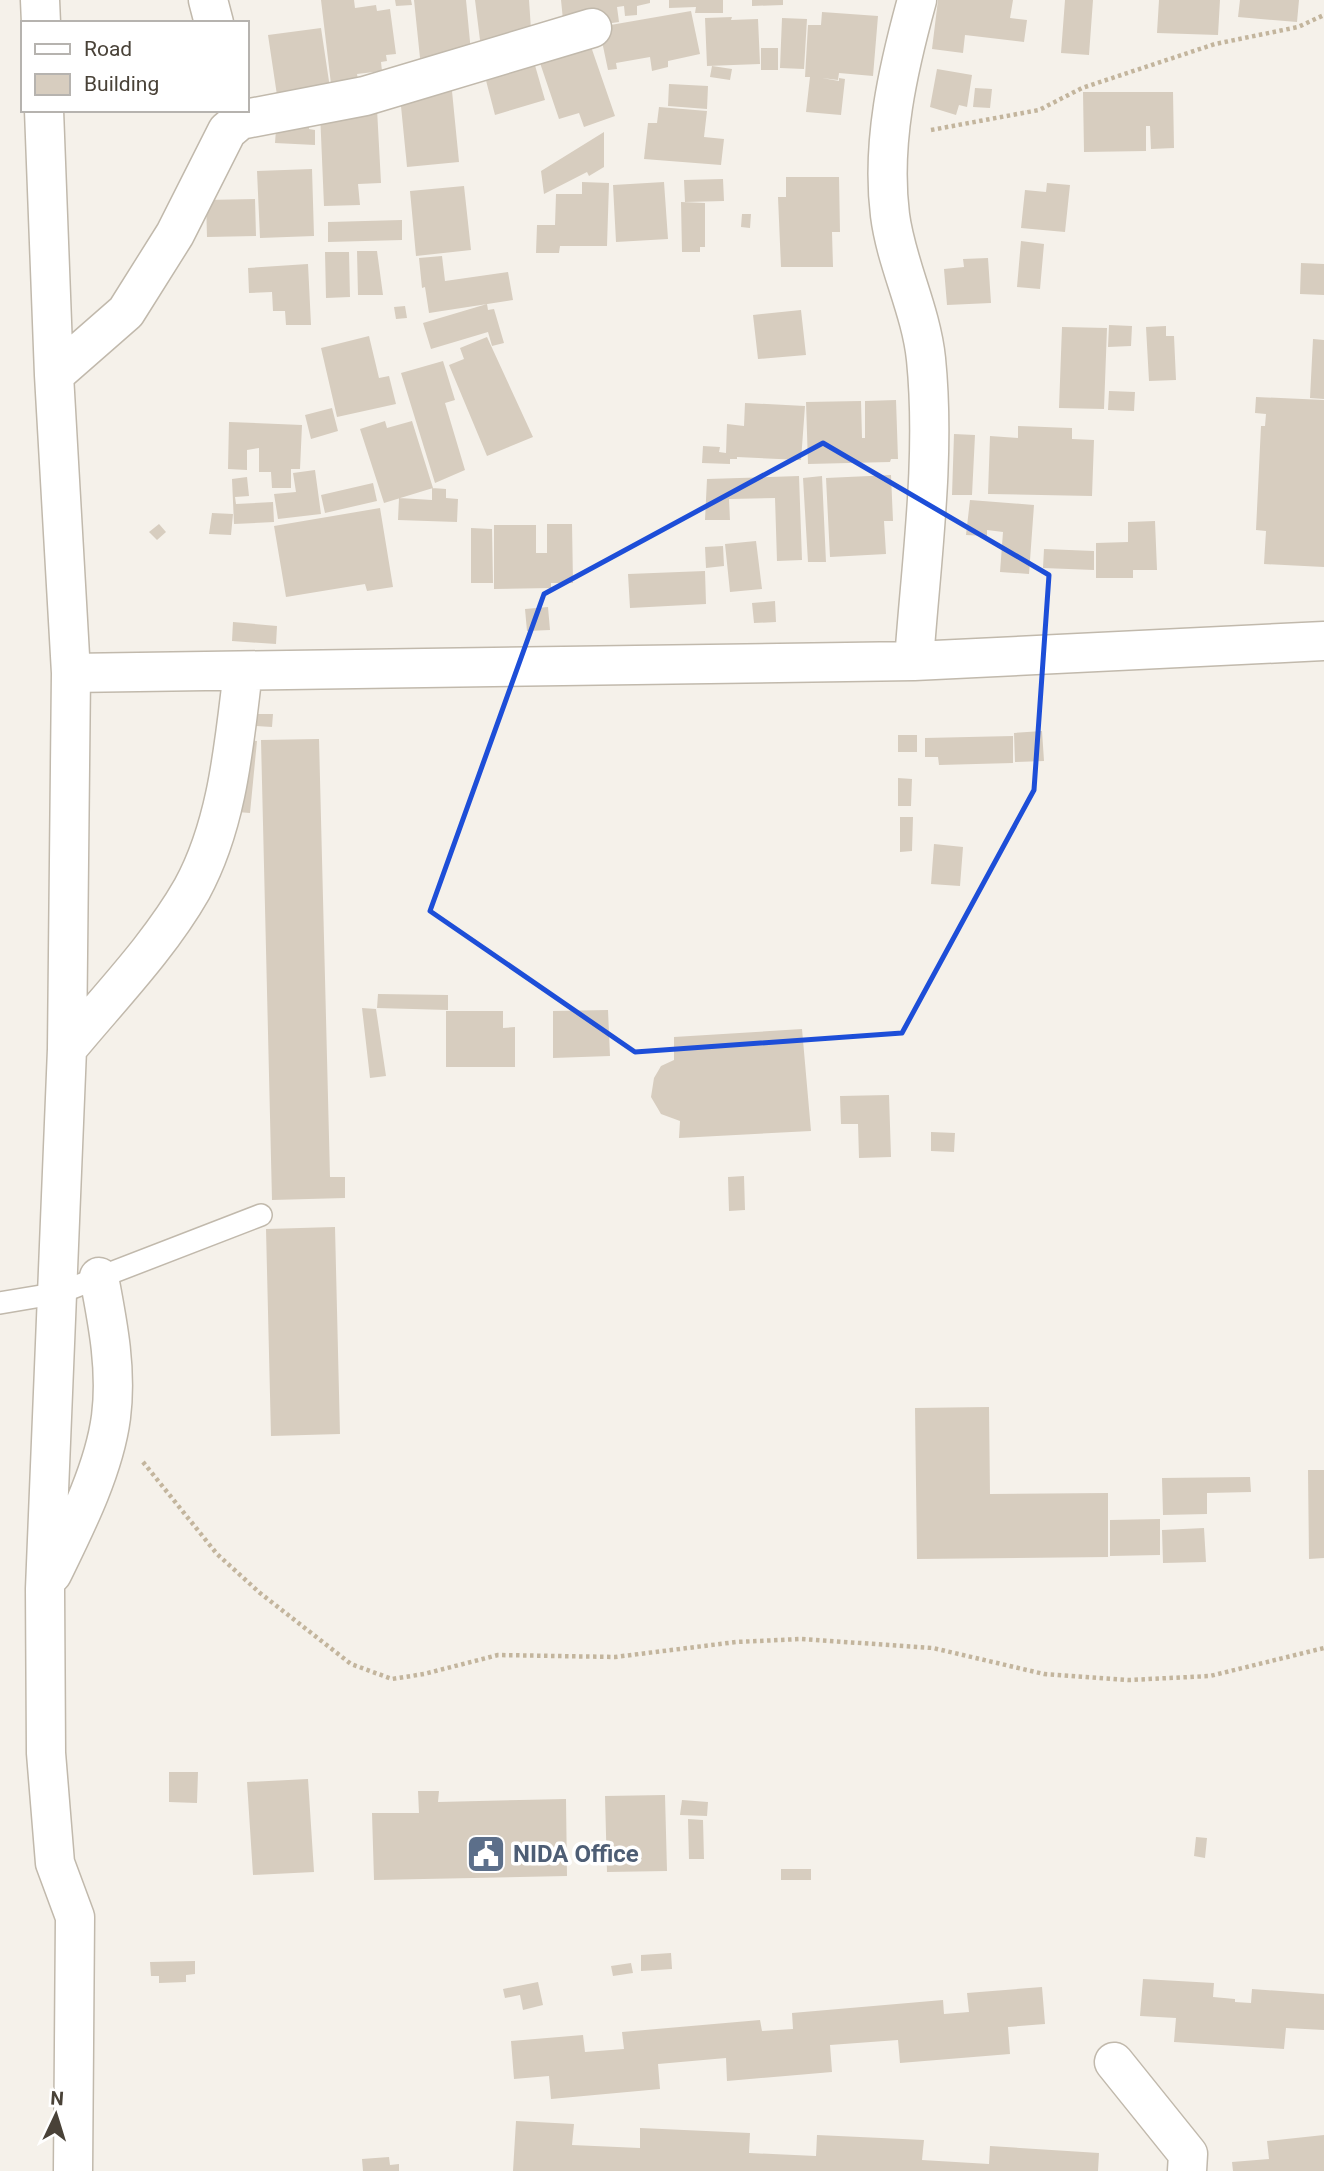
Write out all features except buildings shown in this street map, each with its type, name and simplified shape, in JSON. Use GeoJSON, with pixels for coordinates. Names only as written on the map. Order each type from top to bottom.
{"type":"FeatureCollection","features":[{"type":"Feature","properties":{"kind":"street"},"geometry":{"type":"LineString","coordinates":[[40,0],[41,21]]}},
{"type":"Feature","properties":{"kind":"street"},"geometry":{"type":"LineString","coordinates":[[208,0],[213,21]]}},
{"type":"Feature","properties":{"kind":"street"},"geometry":{"type":"LineString","coordinates":[[914,661],[928,444],[926,357],[890,216],[887,162],[904,45],[917,0]]}},
{"type":"Feature","properties":{"kind":"street"},"geometry":{"type":"LineString","coordinates":[[54,375],[126,312],[175,234],[227,131],[240,120],[365,96],[592,28]]}},
{"type":"Feature","properties":{"kind":"street"},"geometry":{"type":"LineString","coordinates":[[44,112],[54,375],[71,673],[67,1049],[45,1589],[46,1753],[55,1863],[75,1917],[73,2171]]}},
{"type":"Feature","properties":{"kind":"street"},"geometry":{"type":"LineString","coordinates":[[210,164],[218,112]]}},
{"type":"Feature","properties":{"kind":"street"},"geometry":{"type":"LineString","coordinates":[[71,673],[914,661],[1324,641]]}},
{"type":"Feature","properties":{"kind":"street"},"geometry":{"type":"LineString","coordinates":[[67,1049],[163,930],[192,888],[213,840],[225,797],[243,671]]}},
{"type":"Feature","properties":{"kind":"street"},"geometry":{"type":"LineString","coordinates":[[45,1589],[88,1501],[111,1419],[112,1344],[99,1278]]}},
{"type":"Feature","properties":{"kind":"street"},"geometry":{"type":"LineString","coordinates":[[1114,2062],[1188,2154],[1187,2171]]}},
{"type":"Feature","properties":{"kind":"lane"},"geometry":{"type":"LineString","coordinates":[[0,1303],[59,1293],[261,1215]]}},
{"type":"Feature","properties":{"kind":"path"},"geometry":{"type":"LineString","coordinates":[[890,137],[1039,110],[1082,88],[1215,44],[1298,27],[1324,15]]}},
{"type":"Feature","properties":{"kind":"path"},"geometry":{"type":"LineString","coordinates":[[111,1419],[217,1554],[260,1593],[351,1664],[392,1679],[424,1674],[498,1654],[615,1657],[736,1642],[802,1639],[933,1648],[1044,1674],[1129,1680],[1210,1676],[1324,1648]]}},
{"type":"Feature","properties":{"kind":"highlighted area"},"geometry":{"type":"Polygon","coordinates":[[[823,443],[1049,575],[1034,790],[902,1033],[635,1052],[430,911],[544,594],[823,443]]]}},
{"type":"Feature","properties":{"kind":"place","name":"NIDA Office"},"geometry":{"type":"Point","coordinates":[486,1854]}}]}
